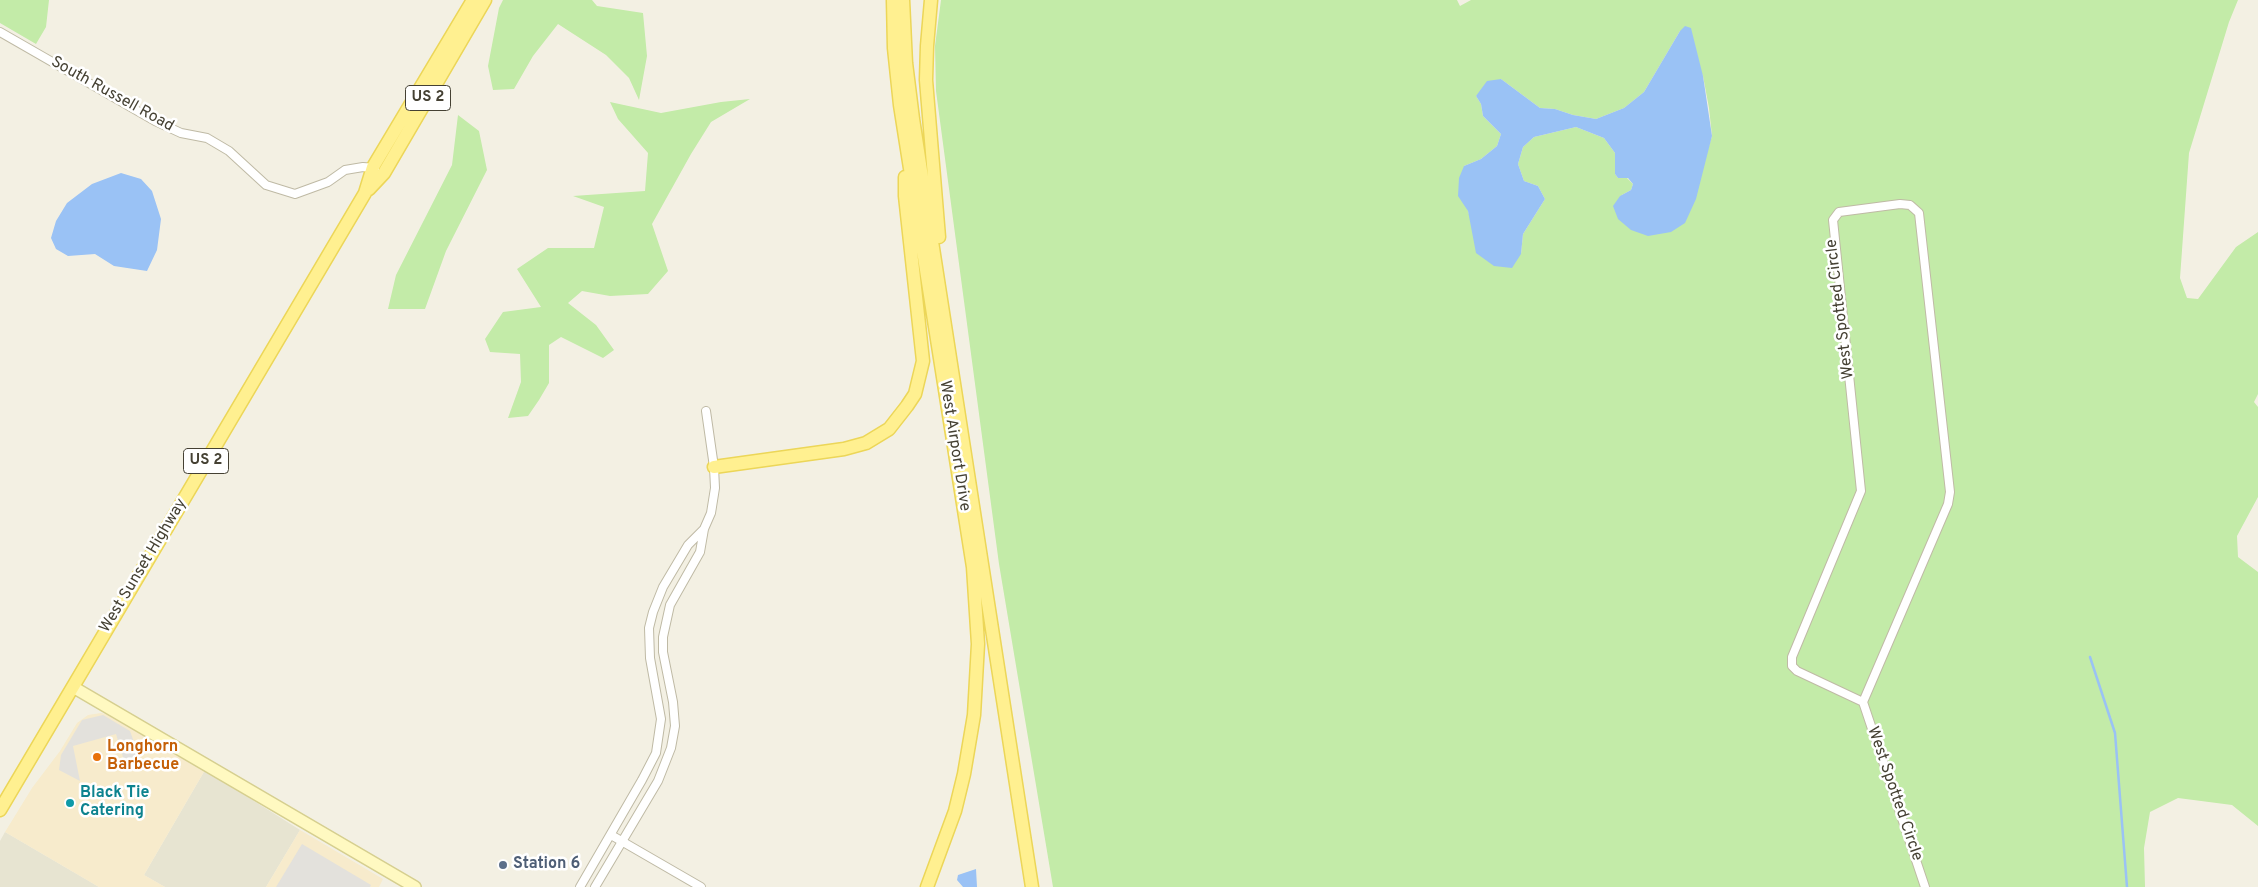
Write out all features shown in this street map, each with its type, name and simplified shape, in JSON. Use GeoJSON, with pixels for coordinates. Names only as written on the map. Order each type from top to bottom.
{"type":"FeatureCollection","features":[{"type":"Feature","properties":{"kind":"main road","name":"West Sunset Highway"},"geometry":{"type":"LineString","coordinates":[[379,170],[473,0]]}},
{"type":"Feature","properties":{"kind":"main road","name":"West Sunset Highway"},"geometry":{"type":"LineString","coordinates":[[0,810],[365,193],[485,0]]}},
{"type":"Feature","properties":{"kind":"main road"},"geometry":{"type":"LineString","coordinates":[[887,0],[894,48]]}},
{"type":"Feature","properties":{"kind":"main road","name":"West Airport Drive"},"geometry":{"type":"LineString","coordinates":[[893,0],[894,48],[905,132],[973,567],[978,644],[974,715],[964,774],[955,811],[927,887]]}},
{"type":"Feature","properties":{"kind":"main road","name":"West Airport Drive"},"geometry":{"type":"LineString","coordinates":[[903,0],[908,80],[1032,887]]}},
{"type":"Feature","properties":{"kind":"main road"},"geometry":{"type":"LineString","coordinates":[[931,0],[926,80],[944,312]]}},
{"type":"Feature","properties":{"kind":"main road"},"geometry":{"type":"LineString","coordinates":[[714,467],[844,449],[866,443],[889,429],[915,394],[923,360],[905,196],[905,132]]}},
{"type":"Feature","properties":{"kind":"main road"},"geometry":{"type":"LineString","coordinates":[[73,687],[415,887]]}},
{"type":"Feature","properties":{"kind":"street","name":"South Russell Road"},"geometry":{"type":"LineString","coordinates":[[0,32],[155,121],[181,132],[207,138],[229,151],[266,185],[295,194],[328,182],[345,170],[363,167],[379,170]]}},
{"type":"Feature","properties":{"kind":"street","name":"West Spotted Circle"},"geometry":{"type":"LineString","coordinates":[[1862,702],[1797,671],[1792,666],[1792,657],[1861,491],[1832,220],[1839,212],[1900,204],[1910,206],[1919,213],[1950,492],[1948,504],[1862,702],[1925,887]]}},
{"type":"Feature","properties":{"kind":"street"},"geometry":{"type":"LineString","coordinates":[[595,887],[658,781],[666,764],[674,736],[674,702],[663,652],[664,624],[673,599],[700,552],[704,530],[714,500],[714,467],[706,411]]}},
{"type":"Feature","properties":{"kind":"street"},"geometry":{"type":"LineString","coordinates":[[580,887],[651,763],[660,733],[660,707],[649,650],[650,622],[663,587],[688,545],[704,530]]}},
{"type":"Feature","properties":{"kind":"street"},"geometry":{"type":"LineString","coordinates":[[650,622],[664,624]]}},
{"type":"Feature","properties":{"kind":"street"},"geometry":{"type":"LineString","coordinates":[[660,733],[674,736]]}},
{"type":"Feature","properties":{"kind":"street"},"geometry":{"type":"LineString","coordinates":[[611,834],[701,887]]}},
{"type":"Feature","properties":{"kind":"shaded area"},"geometry":{"type":"Polygon","coordinates":[[[101,713],[110,715],[205,770],[144,875],[165,887],[99,887],[5,832],[32,788],[60,751],[77,723],[88,715],[101,713]]]}},
{"type":"Feature","properties":{"kind":"shaded area"},"geometry":{"type":"Polygon","coordinates":[[[103,715],[130,731],[141,762],[126,767],[116,734],[73,746],[80,781],[59,770],[61,755],[82,720],[103,715]]]}},
{"type":"Feature","properties":{"kind":"shaded area"},"geometry":{"type":"Polygon","coordinates":[[[205,770],[300,830],[266,887],[165,887],[144,875],[205,770]]]}},
{"type":"Feature","properties":{"kind":"shaded area"},"geometry":{"type":"Polygon","coordinates":[[[300,830],[383,879],[379,887],[266,887],[300,830]]]}},
{"type":"Feature","properties":{"kind":"shaded area"},"geometry":{"type":"Polygon","coordinates":[[[5,832],[99,887],[0,887],[0,841],[5,832]]]}},
{"type":"Feature","properties":{"kind":"shaded area"},"geometry":{"type":"Polygon","coordinates":[[[302,844],[371,885],[370,887],[276,887],[302,844]]]}},
{"type":"Feature","properties":{"kind":"green space"},"geometry":{"type":"Polygon","coordinates":[[[0,0],[49,0],[46,27],[36,44],[0,23],[0,0]]]}},
{"type":"Feature","properties":{"kind":"green space"},"geometry":{"type":"Polygon","coordinates":[[[503,0],[592,0],[597,6],[643,13],[647,56],[639,100],[629,78],[606,55],[558,24],[533,56],[514,89],[493,90],[488,66],[499,8],[503,0]]]}},
{"type":"Feature","properties":{"kind":"green space"},"geometry":{"type":"Polygon","coordinates":[[[941,0],[1457,0],[1460,6],[1471,0],[2238,0],[2229,22],[2189,153],[2180,278],[2187,298],[2198,299],[2236,247],[2258,232],[2258,394],[2254,402],[2258,407],[2258,497],[2237,536],[2238,557],[2258,572],[2258,826],[2232,805],[2178,798],[2150,812],[2144,848],[2145,887],[1053,887],[999,564],[936,91],[935,46],[941,0]],[[1680,31],[1644,92],[1624,108],[1596,119],[1573,115],[1555,109],[1540,108],[1501,79],[1476,96],[1481,104],[1483,116],[1501,134],[1497,146],[1481,159],[1464,166],[1468,211],[1474,231],[1521,254],[1523,234],[1545,199],[1538,186],[1524,181],[1518,164],[1523,147],[1534,137],[1576,127],[1604,138],[1615,153],[1615,174],[1618,178],[1627,178],[1633,184],[1631,190],[1620,196],[1703,166],[1712,136],[1703,76],[1680,31]]]}},
{"type":"Feature","properties":{"kind":"green space"},"geometry":{"type":"Polygon","coordinates":[[[750,99],[711,122],[652,224],[668,271],[648,294],[610,296],[582,291],[568,303],[596,325],[614,350],[603,358],[561,337],[549,345],[549,383],[539,400],[528,416],[508,418],[521,382],[520,354],[490,352],[485,339],[503,312],[541,307],[517,269],[548,248],[594,248],[604,207],[573,196],[645,191],[648,153],[618,119],[610,102],[661,113],[721,102],[750,99]]]}},
{"type":"Feature","properties":{"kind":"green space"},"geometry":{"type":"Polygon","coordinates":[[[458,115],[479,131],[487,170],[446,251],[425,309],[388,309],[396,275],[452,165],[458,115]]]}},
{"type":"Feature","properties":{"kind":"water"},"geometry":{"type":"Polygon","coordinates":[[[1685,26],[1691,28],[1703,76],[1712,136],[1696,199],[1685,223],[1671,232],[1648,236],[1631,230],[1618,219],[1613,206],[1620,196],[1631,190],[1633,184],[1628,178],[1618,178],[1615,174],[1615,153],[1604,138],[1576,127],[1534,137],[1523,147],[1518,164],[1524,181],[1538,186],[1545,199],[1523,234],[1521,254],[1512,268],[1494,266],[1476,253],[1468,211],[1458,196],[1459,178],[1464,166],[1481,159],[1497,146],[1501,134],[1483,116],[1481,104],[1476,96],[1487,81],[1501,79],[1540,108],[1555,109],[1573,115],[1596,119],[1624,108],[1644,92],[1680,31],[1685,26]]]}},
{"type":"Feature","properties":{"kind":"water"},"geometry":{"type":"Polygon","coordinates":[[[121,173],[141,179],[152,191],[161,219],[157,250],[147,271],[114,266],[95,254],[68,256],[56,249],[51,238],[56,221],[67,203],[92,184],[121,173]]]}},
{"type":"Feature","properties":{"kind":"water"},"geometry":{"type":"Polygon","coordinates":[[[976,869],[977,887],[963,887],[957,880],[958,875],[976,869]]]}},
{"type":"Feature","properties":{"kind":"waterway"},"geometry":{"type":"LineString","coordinates":[[2090,657],[2115,733],[2127,887]]}},
{"type":"Feature","properties":{"kind":"place","name":"Longhorn Barbecue"},"geometry":{"type":"Point","coordinates":[97,757]}},
{"type":"Feature","properties":{"kind":"place","name":"Black Tie Catering"},"geometry":{"type":"Point","coordinates":[70,803]}},
{"type":"Feature","properties":{"kind":"place","name":"Station 6"},"geometry":{"type":"Point","coordinates":[503,865]}}]}
